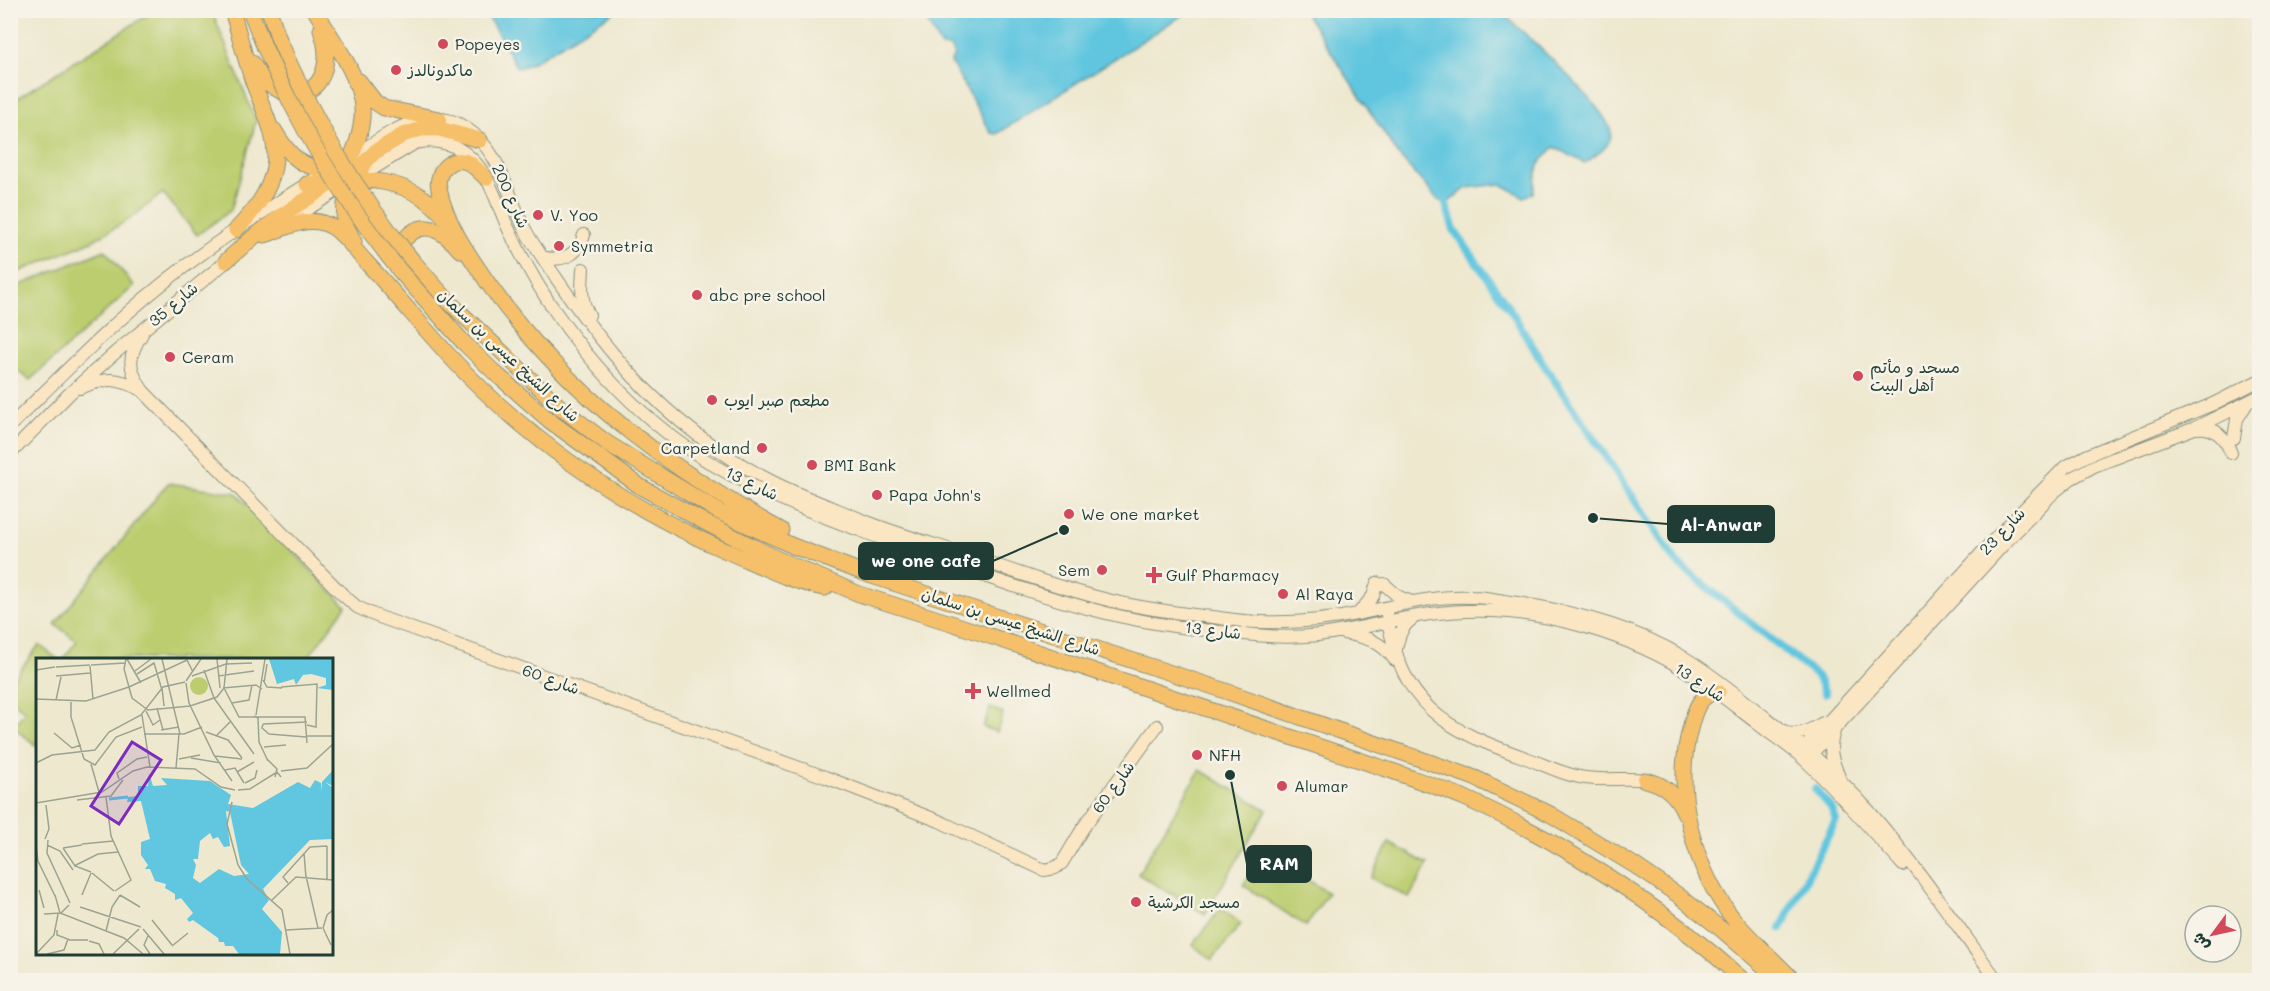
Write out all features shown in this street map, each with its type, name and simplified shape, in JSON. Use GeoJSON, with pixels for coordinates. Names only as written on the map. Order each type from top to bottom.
{"type":"FeatureCollection","features":[{"type":"Feature","properties":{"kind":"highway","name":"شارع الشيخ عيسى بن سلمان"},"geometry":{"type":"LineString","coordinates":[[250,10],[278,78],[312,144],[354,210],[406,266],[449,302],[560,407],[607,443],[719,512],[793,546],[872,576],[1214,687],[1475,778],[1550,814],[1634,865],[1721,928],[1780,981]]}},
{"type":"Feature","properties":{"kind":"highway","name":"شارع الشيخ عيسى بن سلمان"},"geometry":{"type":"LineString","coordinates":[[269,10],[298,83],[328,140],[406,266],[464,343],[550,421],[641,487],[778,559],[859,594],[1392,771],[1464,798],[1536,833],[1620,884],[1710,951],[1743,981]]}},
{"type":"Feature","properties":{"kind":"highway"},"geometry":{"type":"LineString","coordinates":[[233,16],[257,72],[280,91],[296,95],[315,86],[323,74],[327,60],[326,43],[314,10]]}},
{"type":"Feature","properties":{"kind":"highway"},"geometry":{"type":"LineString","coordinates":[[314,10],[347,64],[367,92],[384,108],[439,119]]}},
{"type":"Feature","properties":{"kind":"highway"},"geometry":{"type":"LineString","coordinates":[[233,16],[272,136],[274,166],[271,180],[259,202],[236,230]]}},
{"type":"Feature","properties":{"kind":"highway"},"geometry":{"type":"LineString","coordinates":[[347,64],[361,100],[359,131],[349,170],[344,221],[355,242],[381,277],[420,323],[496,404],[538,440],[586,476],[704,542],[780,574],[819,587],[859,594]]}},
{"type":"Feature","properties":{"kind":"highway"},"geometry":{"type":"LineString","coordinates":[[264,111],[289,152],[300,163],[315,169],[349,170],[372,179],[399,185],[420,195],[438,209],[457,233]]}},
{"type":"Feature","properties":{"kind":"highway"},"geometry":{"type":"LineString","coordinates":[[226,261],[272,222],[403,135],[421,129],[438,129],[480,140]]}},
{"type":"Feature","properties":{"kind":"highway"},"geometry":{"type":"LineString","coordinates":[[486,178],[468,163],[451,162],[439,175],[440,195],[457,233],[477,267],[513,318],[548,358],[644,444],[720,497],[793,537],[872,576]]}},
{"type":"Feature","properties":{"kind":"highway"},"geometry":{"type":"LineString","coordinates":[[307,184],[349,170]]}},
{"type":"Feature","properties":{"kind":"highway"},"geometry":{"type":"LineString","coordinates":[[265,235],[301,222],[321,221],[334,229],[381,277]]}},
{"type":"Feature","properties":{"kind":"highway"},"geometry":{"type":"LineString","coordinates":[[420,323],[403,296],[393,268],[395,252],[405,238],[414,231],[425,228],[446,234],[477,267]]}},
{"type":"Feature","properties":{"kind":"highway"},"geometry":{"type":"LineString","coordinates":[[1692,833],[1684,782],[1686,745],[1699,702],[1709,694],[1718,692]]}},
{"type":"Feature","properties":{"kind":"highway"},"geometry":{"type":"LineString","coordinates":[[1645,780],[1655,782],[1671,791],[1682,807],[1705,872],[1720,900],[1750,938],[1793,981]]}},
{"type":"Feature","properties":{"kind":"street","name":"شارع 200"},"geometry":{"type":"LineString","coordinates":[[349,170],[404,125],[421,119],[439,119],[452,121],[466,128],[480,140],[500,168],[525,230],[562,287]]}},
{"type":"Feature","properties":{"kind":"street","name":"شارع 200"},"geometry":{"type":"LineString","coordinates":[[349,170],[416,143],[431,141],[445,143],[458,149],[472,159],[486,178],[522,257]]}},
{"type":"Feature","properties":{"kind":"street","name":"شارع 35"},"geometry":{"type":"LineString","coordinates":[[10,454],[70,393],[147,326],[226,261],[265,235],[349,170]]}},
{"type":"Feature","properties":{"kind":"street","name":"شارع 35"},"geometry":{"type":"LineString","coordinates":[[10,426],[117,323],[161,285],[236,230],[307,184]]}},
{"type":"Feature","properties":{"kind":"street"},"geometry":{"type":"LineString","coordinates":[[542,257],[551,259],[569,256],[581,245],[584,235]]}},
{"type":"Feature","properties":{"kind":"street","name":"شارع 13"},"geometry":{"type":"LineString","coordinates":[[522,257],[541,292],[580,348],[617,389],[662,429],[692,451],[735,477],[766,492],[867,533],[947,562],[1107,613],[1160,623],[1258,636],[1302,636],[1340,632],[1418,616],[1474,610],[1546,618],[1581,626],[1608,634],[1655,654],[1718,692],[1840,780],[1918,871],[1997,981]]}},
{"type":"Feature","properties":{"kind":"street"},"geometry":{"type":"LineString","coordinates":[[583,269],[581,292],[584,307],[611,345],[641,379],[641,387]]}},
{"type":"Feature","properties":{"kind":"street","name":"شارع 13"},"geometry":{"type":"LineString","coordinates":[[562,287],[612,354],[641,387],[657,404],[698,437],[774,483],[873,524],[1035,578],[1121,603],[1163,611],[1260,622],[1302,621],[1358,614],[1445,597],[1474,597],[1548,608],[1587,617],[1660,644],[1688,659],[1786,733],[1913,875],[1929,889]]}},
{"type":"Feature","properties":{"kind":"street"},"geometry":{"type":"LineString","coordinates":[[143,391],[131,368],[130,358],[134,346],[147,326]]}},
{"type":"Feature","properties":{"kind":"street"},"geometry":{"type":"LineString","coordinates":[[70,393],[96,381],[116,379],[143,391]]}},
{"type":"Feature","properties":{"kind":"street","name":"شارع 23"},"geometry":{"type":"LineString","coordinates":[[1805,754],[1988,546],[2065,467],[2088,454],[2213,404],[2259,380]]}},
{"type":"Feature","properties":{"kind":"street","name":"شارع 60"},"geometry":{"type":"LineString","coordinates":[[143,391],[357,607],[825,777],[939,821],[1028,862],[1048,864],[1059,859],[1069,849],[1157,726]]}},
{"type":"Feature","properties":{"kind":"street","name":"شارع 23"},"geometry":{"type":"LineString","coordinates":[[1834,722],[1868,694],[1988,561],[2053,493],[2070,479],[2094,466],[2196,428],[2259,396]]}},
{"type":"Feature","properties":{"kind":"street"},"geometry":{"type":"LineString","coordinates":[[2234,438],[2237,419],[2247,403]]}},
{"type":"Feature","properties":{"kind":"street"},"geometry":{"type":"LineString","coordinates":[[2196,428],[2215,431],[2222,436],[2231,453]]}},
{"type":"Feature","properties":{"kind":"street"},"geometry":{"type":"LineString","coordinates":[[1358,614],[1381,584],[1399,597],[1413,602]]}},
{"type":"Feature","properties":{"kind":"street"},"geometry":{"type":"LineString","coordinates":[[1381,608],[1390,650],[1415,693],[1430,710],[1460,732],[1480,742],[1582,778],[1645,780]]}},
{"type":"Feature","properties":{"kind":"street"},"geometry":{"type":"LineString","coordinates":[[1390,650],[1406,622],[1418,616]]}},
{"type":"Feature","properties":{"kind":"street"},"geometry":{"type":"LineString","coordinates":[[1340,632],[1374,640],[1390,650]]}},
{"type":"Feature","properties":{"kind":"street"},"geometry":{"type":"LineString","coordinates":[[1786,733],[1796,735],[1834,722],[1830,744],[1831,755],[1840,780]]}},
{"type":"Feature","properties":{"kind":"green space"},"geometry":{"type":"Polygon","coordinates":[[[154,11],[212,11],[256,121],[231,210],[197,235],[163,193],[130,219],[92,241],[11,275],[11,102],[154,11]]]}},
{"type":"Feature","properties":{"kind":"green space"},"geometry":{"type":"Polygon","coordinates":[[[105,250],[134,286],[30,380],[11,366],[11,289],[105,250]]]}},
{"type":"Feature","properties":{"kind":"green space"},"geometry":{"type":"Polygon","coordinates":[[[168,483],[236,493],[346,606],[308,658],[64,658],[77,641],[55,624],[168,483]]]}},
{"type":"Feature","properties":{"kind":"green space"},"geometry":{"type":"Polygon","coordinates":[[[39,645],[57,658],[36,658],[36,745],[13,727],[25,711],[11,700],[11,682],[39,645]]]}},
{"type":"Feature","properties":{"kind":"green space"},"geometry":{"type":"Polygon","coordinates":[[[990,708],[1003,713],[997,732],[983,727],[990,708]]]}},
{"type":"Feature","properties":{"kind":"green space"},"geometry":{"type":"Polygon","coordinates":[[[1200,770],[1267,810],[1205,914],[1138,874],[1200,770]]]}},
{"type":"Feature","properties":{"kind":"green space"},"geometry":{"type":"Polygon","coordinates":[[[1389,843],[1428,864],[1409,898],[1371,878],[1389,843]]]}},
{"type":"Feature","properties":{"kind":"green space"},"geometry":{"type":"Polygon","coordinates":[[[1265,852],[1328,893],[1306,926],[1243,885],[1265,852]]]}},
{"type":"Feature","properties":{"kind":"green space"},"geometry":{"type":"Polygon","coordinates":[[[1221,908],[1241,924],[1212,960],[1193,945],[1221,908]]]}},
{"type":"Feature","properties":{"kind":"water"},"geometry":{"type":"Polygon","coordinates":[[[485,11],[616,11],[528,65],[517,68],[485,11]]]}},
{"type":"Feature","properties":{"kind":"water"},"geometry":{"type":"Polygon","coordinates":[[[921,11],[1189,11],[997,134],[991,133],[951,62],[954,55],[950,47],[941,47],[921,11]]]}},
{"type":"Feature","properties":{"kind":"water"},"geometry":{"type":"Polygon","coordinates":[[[1304,11],[1500,11],[1563,70],[1596,106],[1607,122],[1611,133],[1609,143],[1585,163],[1554,147],[1538,165],[1533,193],[1524,197],[1501,184],[1467,188],[1446,204],[1438,200],[1399,156],[1304,11]]]}},
{"type":"Feature","properties":{"kind":"waterway"},"geometry":{"type":"LineString","coordinates":[[1446,204],[1454,230],[1511,311],[1543,363],[1677,563],[1817,676],[1825,693]]}},
{"type":"Feature","properties":{"kind":"waterway"},"geometry":{"type":"LineString","coordinates":[[1781,928],[1836,820],[1831,807],[1815,789]]}},
{"type":"Feature","properties":{"kind":"place","name":"Popeyes"},"geometry":{"type":"Point","coordinates":[443,44]}},
{"type":"Feature","properties":{"kind":"place","name":"ماكدونالدز"},"geometry":{"type":"Point","coordinates":[396,70]}},
{"type":"Feature","properties":{"kind":"place","name":"V. Yoo"},"geometry":{"type":"Point","coordinates":[538,215]}},
{"type":"Feature","properties":{"kind":"place","name":"Symmetria"},"geometry":{"type":"Point","coordinates":[559,246]}},
{"type":"Feature","properties":{"kind":"place","name":"abc pre school"},"geometry":{"type":"Point","coordinates":[697,295]}},
{"type":"Feature","properties":{"kind":"place","name":"Ceram"},"geometry":{"type":"Point","coordinates":[170,357]}},
{"type":"Feature","properties":{"kind":"place","name":"مسجد و مأتم أهل البيت"},"geometry":{"type":"Point","coordinates":[1858,376]}},
{"type":"Feature","properties":{"kind":"place","name":"مطعم صبر ايوب"},"geometry":{"type":"Point","coordinates":[712,400]}},
{"type":"Feature","properties":{"kind":"place","name":"Carpetland"},"geometry":{"type":"Point","coordinates":[762,448]}},
{"type":"Feature","properties":{"kind":"place","name":"BMI Bank"},"geometry":{"type":"Point","coordinates":[812,465]}},
{"type":"Feature","properties":{"kind":"place","name":"Papa John's"},"geometry":{"type":"Point","coordinates":[877,495]}},
{"type":"Feature","properties":{"kind":"place","name":"We one market"},"geometry":{"type":"Point","coordinates":[1069,514]}},
{"type":"Feature","properties":{"kind":"place","name":"Al-Anwar"},"geometry":{"type":"Point","coordinates":[1593,518]}},
{"type":"Feature","properties":{"kind":"place","name":"we one cafe"},"geometry":{"type":"Point","coordinates":[1064,530]}},
{"type":"Feature","properties":{"kind":"place","name":"Sem"},"geometry":{"type":"Point","coordinates":[1102,570]}},
{"type":"Feature","properties":{"kind":"place","name":"Gulf Pharmacy"},"geometry":{"type":"Point","coordinates":[1154,575]}},
{"type":"Feature","properties":{"kind":"place","name":"Al Raya"},"geometry":{"type":"Point","coordinates":[1283,594]}},
{"type":"Feature","properties":{"kind":"place","name":"Wellmed"},"geometry":{"type":"Point","coordinates":[973,691]}},
{"type":"Feature","properties":{"kind":"place","name":"NFH"},"geometry":{"type":"Point","coordinates":[1197,755]}},
{"type":"Feature","properties":{"kind":"place","name":"RAM"},"geometry":{"type":"Point","coordinates":[1230,775]}},
{"type":"Feature","properties":{"kind":"place","name":"Alumar"},"geometry":{"type":"Point","coordinates":[1282,786]}},
{"type":"Feature","properties":{"kind":"place","name":"مسجد الكرشية"},"geometry":{"type":"Point","coordinates":[1136,902]}}]}
